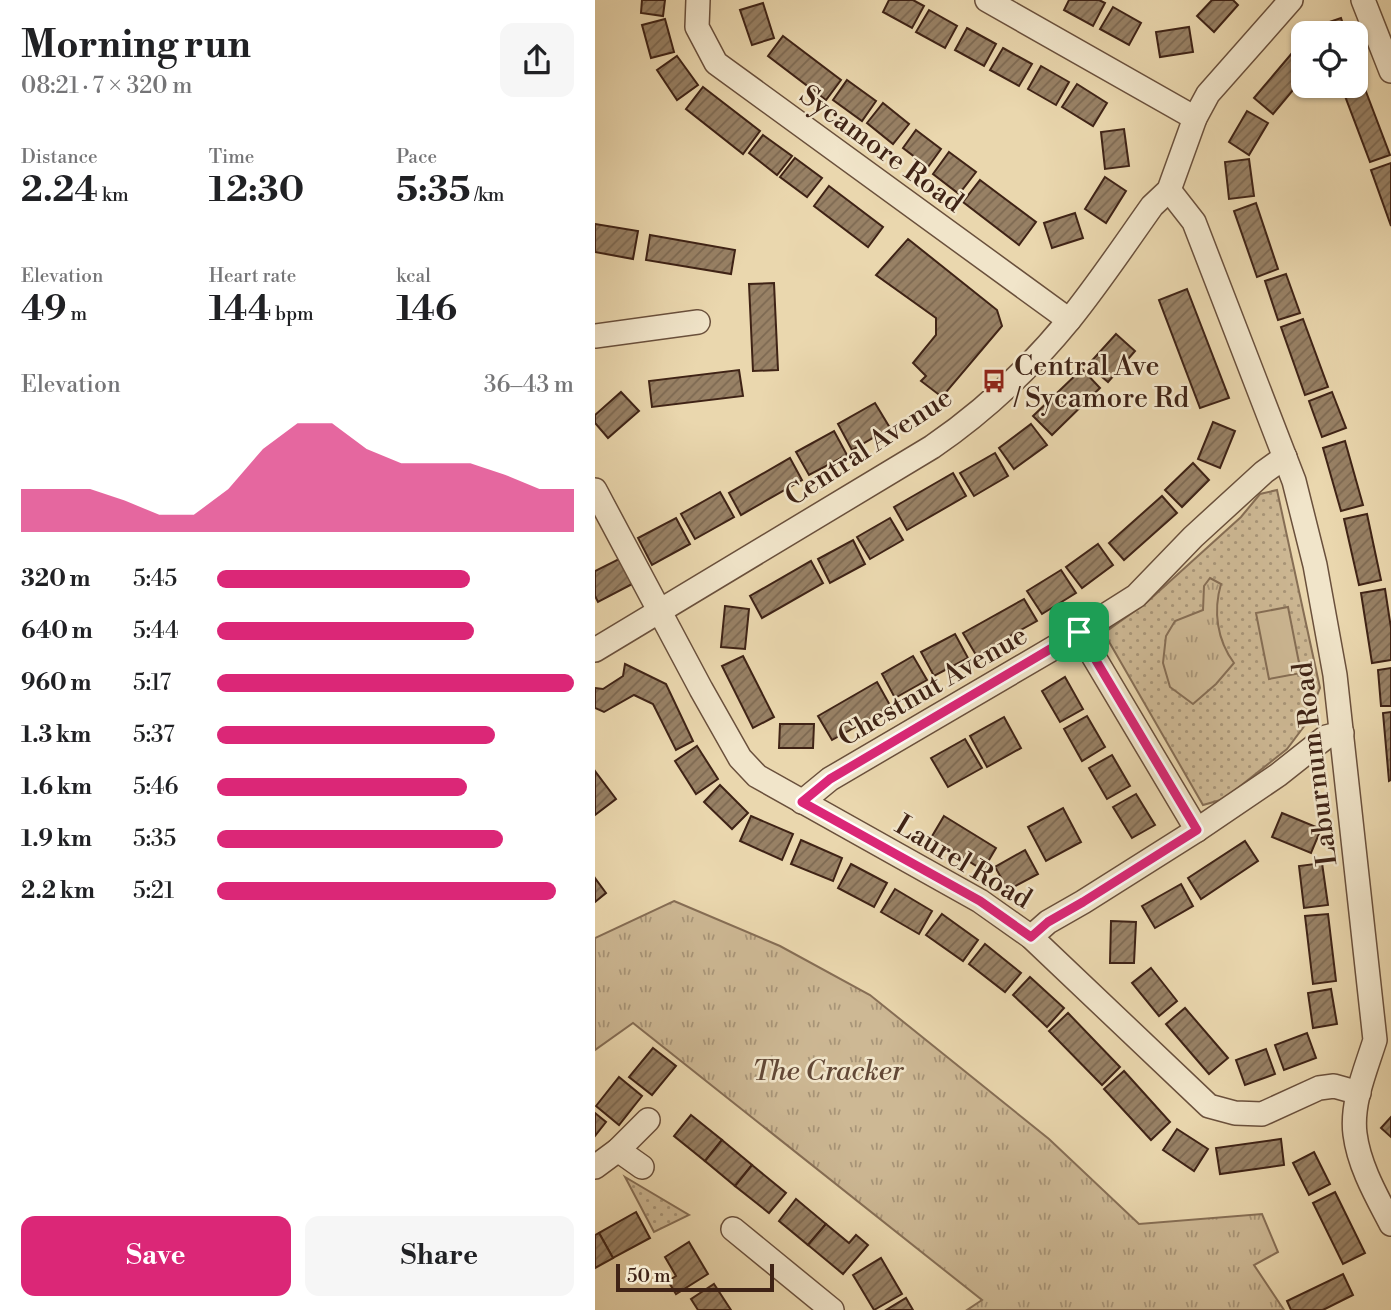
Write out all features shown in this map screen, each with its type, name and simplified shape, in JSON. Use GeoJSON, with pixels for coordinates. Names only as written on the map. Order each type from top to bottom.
{"type":"FeatureCollection","features":[{"type":"Feature","properties":{"kind":"street","name":"Sycamore Road"},"geometry":{"type":"LineString","coordinates":[[698,0],[697,27],[716,63],[1069,320]]}},
{"type":"Feature","properties":{"kind":"street"},"geometry":{"type":"LineString","coordinates":[[987,0],[1195,118]]}},
{"type":"Feature","properties":{"kind":"street","name":"Central Avenue"},"geometry":{"type":"LineString","coordinates":[[595,650],[954,432],[1014,380],[1069,320],[1152,206],[1169,190],[1195,118],[1208,94],[1291,0]]}},
{"type":"Feature","properties":{"kind":"street"},"geometry":{"type":"LineString","coordinates":[[1363,0],[1391,71]]}},
{"type":"Feature","properties":{"kind":"street","name":"Laburnum Road"},"geometry":{"type":"LineString","coordinates":[[1169,190],[1194,222],[1294,481],[1315,565],[1335,675],[1375,1040],[1381,1051],[1359,1093],[1354,1133],[1361,1160],[1391,1224]]}},
{"type":"Feature","properties":{"kind":"street"},"geometry":{"type":"LineString","coordinates":[[595,336],[698,322]]}},
{"type":"Feature","properties":{"kind":"street","name":"Chestnut Avenue"},"geometry":{"type":"LineString","coordinates":[[802,802],[830,779],[1136,596],[1193,537],[1264,472],[1285,457]]}},
{"type":"Feature","properties":{"kind":"street","name":"Laurel Road"},"geometry":{"type":"LineString","coordinates":[[595,490],[740,758],[757,776],[980,901],[1031,937],[1209,1106],[1235,1113],[1262,1114],[1319,1088],[1334,1086],[1359,1093]]}},
{"type":"Feature","properties":{"kind":"street"},"geometry":{"type":"LineString","coordinates":[[1079,632],[1197,830]]}},
{"type":"Feature","properties":{"kind":"street"},"geometry":{"type":"LineString","coordinates":[[1031,937],[1048,922],[1197,830],[1278,775],[1326,737],[1342,733]]}},
{"type":"Feature","properties":{"kind":"street"},"geometry":{"type":"LineString","coordinates":[[595,1167],[618,1150],[648,1120]]}},
{"type":"Feature","properties":{"kind":"street"},"geometry":{"type":"LineString","coordinates":[[618,1150],[642,1167]]}},
{"type":"Feature","properties":{"kind":"street"},"geometry":{"type":"LineString","coordinates":[[733,1228],[832,1310]]}},
{"type":"Feature","properties":{"kind":"green space"},"geometry":{"type":"Polygon","coordinates":[[[1277,490],[1320,688],[1305,725],[1287,749],[1224,799],[1203,805],[1104,633],[1146,603],[1241,517],[1260,494],[1277,490]]]}},
{"type":"Feature","properties":{"kind":"green space"},"geometry":{"type":"Polygon","coordinates":[[[1210,578],[1221,584],[1217,604],[1218,625],[1224,645],[1234,663],[1216,684],[1193,704],[1170,687],[1163,663],[1166,636],[1175,621],[1203,610],[1204,586],[1210,578]]]}},
{"type":"Feature","properties":{"kind":"green space"},"geometry":{"type":"Polygon","coordinates":[[[1288,607],[1301,673],[1269,679],[1256,613],[1288,607]]]}},
{"type":"Feature","properties":{"kind":"green space","name":"The Cracker"},"geometry":{"type":"Polygon","coordinates":[[[674,901],[780,946],[870,995],[1049,1139],[1139,1224],[1262,1214],[1278,1252],[1254,1265],[1284,1310],[967,1310],[982,1300],[633,1023],[595,1050],[595,938],[674,901]]]}},
{"type":"Feature","properties":{"kind":"green space"},"geometry":{"type":"Polygon","coordinates":[[[625,1177],[689,1215],[654,1232],[625,1177]]]}},
{"type":"Feature","properties":{"kind":"building"},"geometry":{"type":"Polygon","coordinates":[[[642,0],[665,0],[663,16],[641,13],[642,0]]]}},
{"type":"Feature","properties":{"kind":"building"},"geometry":{"type":"Polygon","coordinates":[[[889,0],[913,0],[924,6],[912,28],[883,12],[889,0]]]}},
{"type":"Feature","properties":{"kind":"building"},"geometry":{"type":"Polygon","coordinates":[[[1069,0],[1099,0],[1105,3],[1093,26],[1064,10],[1069,0]]]}},
{"type":"Feature","properties":{"kind":"building"},"geometry":{"type":"Polygon","coordinates":[[[1212,0],[1233,0],[1238,5],[1214,32],[1197,16],[1212,0]]]}},
{"type":"Feature","properties":{"kind":"building"},"geometry":{"type":"Polygon","coordinates":[[[763,3],[774,38],[752,45],[740,10],[763,3]]]}},
{"type":"Feature","properties":{"kind":"building"},"geometry":{"type":"Polygon","coordinates":[[[1113,7],[1141,23],[1129,45],[1100,29],[1113,7]]]}},
{"type":"Feature","properties":{"kind":"building"},"geometry":{"type":"Polygon","coordinates":[[[929,10],[957,26],[945,48],[916,32],[929,10]]]}},
{"type":"Feature","properties":{"kind":"building"},"geometry":{"type":"Polygon","coordinates":[[[665,19],[674,52],[651,58],[642,25],[665,19]]]}},
{"type":"Feature","properties":{"kind":"building"},"geometry":{"type":"Polygon","coordinates":[[[1189,27],[1193,52],[1160,57],[1156,32],[1189,27]]]}},
{"type":"Feature","properties":{"kind":"building"},"geometry":{"type":"Polygon","coordinates":[[[967,28],[996,44],[984,66],[955,50],[967,28]]]}},
{"type":"Feature","properties":{"kind":"building"},"geometry":{"type":"Polygon","coordinates":[[[783,36],[841,80],[826,100],[768,56],[783,36]]]}},
{"type":"Feature","properties":{"kind":"building"},"geometry":{"type":"Polygon","coordinates":[[[1003,48],[1032,64],[1019,86],[990,70],[1003,48]]]}},
{"type":"Feature","properties":{"kind":"building"},"geometry":{"type":"Polygon","coordinates":[[[1291,54],[1291,93],[1273,114],[1254,98],[1291,54]]]}},
{"type":"Feature","properties":{"kind":"building"},"geometry":{"type":"Polygon","coordinates":[[[677,56],[698,85],[677,100],[657,70],[677,56]]]}},
{"type":"Feature","properties":{"kind":"building"},"geometry":{"type":"Polygon","coordinates":[[[1041,66],[1069,82],[1056,105],[1028,89],[1041,66]]]}},
{"type":"Feature","properties":{"kind":"building"},"geometry":{"type":"Polygon","coordinates":[[[847,80],[876,101],[862,121],[833,100],[847,80]]]}},
{"type":"Feature","properties":{"kind":"building"},"geometry":{"type":"Polygon","coordinates":[[[1077,84],[1107,103],[1093,126],[1062,107],[1077,84]]]}},
{"type":"Feature","properties":{"kind":"building"},"geometry":{"type":"Polygon","coordinates":[[[703,87],[760,131],[743,154],[686,109],[703,87]]]}},
{"type":"Feature","properties":{"kind":"building"},"geometry":{"type":"Polygon","coordinates":[[[1368,97],[1390,155],[1370,162],[1346,98],[1368,97]]]}},
{"type":"Feature","properties":{"kind":"building"},"geometry":{"type":"Polygon","coordinates":[[[883,103],[909,124],[893,144],[867,123],[883,103]]]}},
{"type":"Feature","properties":{"kind":"building"},"geometry":{"type":"Polygon","coordinates":[[[1247,111],[1268,123],[1249,155],[1229,142],[1247,111]]]}},
{"type":"Feature","properties":{"kind":"building"},"geometry":{"type":"Polygon","coordinates":[[[1124,129],[1129,166],[1105,169],[1101,132],[1124,129]]]}},
{"type":"Feature","properties":{"kind":"building"},"geometry":{"type":"Polygon","coordinates":[[[916,130],[941,149],[928,167],[903,148],[916,130]]]}},
{"type":"Feature","properties":{"kind":"building"},"geometry":{"type":"Polygon","coordinates":[[[763,135],[792,156],[777,175],[749,153],[763,135]]]}},
{"type":"Feature","properties":{"kind":"building"},"geometry":{"type":"Polygon","coordinates":[[[949,152],[976,172],[959,194],[933,174],[949,152]]]}},
{"type":"Feature","properties":{"kind":"building"},"geometry":{"type":"Polygon","coordinates":[[[795,158],[822,178],[807,197],[780,177],[795,158]]]}},
{"type":"Feature","properties":{"kind":"building"},"geometry":{"type":"Polygon","coordinates":[[[1249,159],[1254,196],[1229,199],[1225,162],[1249,159]]]}},
{"type":"Feature","properties":{"kind":"building"},"geometry":{"type":"Polygon","coordinates":[[[1391,163],[1391,226],[1371,170],[1391,163]]]}},
{"type":"Feature","properties":{"kind":"building"},"geometry":{"type":"Polygon","coordinates":[[[1105,177],[1126,191],[1106,223],[1085,209],[1105,177]]]}},
{"type":"Feature","properties":{"kind":"building"},"geometry":{"type":"Polygon","coordinates":[[[980,180],[1036,222],[1019,245],[963,202],[980,180]]]}},
{"type":"Feature","properties":{"kind":"building"},"geometry":{"type":"Polygon","coordinates":[[[829,186],[883,227],[868,247],[814,206],[829,186]]]}},
{"type":"Feature","properties":{"kind":"building"},"geometry":{"type":"Polygon","coordinates":[[[1256,203],[1278,269],[1257,277],[1234,211],[1256,203]]]}},
{"type":"Feature","properties":{"kind":"building"},"geometry":{"type":"Polygon","coordinates":[[[1075,213],[1083,238],[1052,248],[1044,223],[1075,213]]]}},
{"type":"Feature","properties":{"kind":"building"},"geometry":{"type":"Polygon","coordinates":[[[595,224],[638,231],[633,259],[595,252],[595,224]]]}},
{"type":"Feature","properties":{"kind":"building"},"geometry":{"type":"Polygon","coordinates":[[[650,235],[735,250],[731,274],[646,260],[650,235]]]}},
{"type":"Feature","properties":{"kind":"building"},"geometry":{"type":"Polygon","coordinates":[[[908,239],[997,310],[1002,326],[942,397],[921,381],[926,376],[913,363],[936,335],[936,318],[876,275],[908,239]]]}},
{"type":"Feature","properties":{"kind":"building"},"geometry":{"type":"Polygon","coordinates":[[[1286,274],[1300,313],[1278,320],[1265,281],[1286,274]]]}},
{"type":"Feature","properties":{"kind":"building"},"geometry":{"type":"Polygon","coordinates":[[[774,283],[778,370],[753,371],[749,284],[774,283]]]}},
{"type":"Feature","properties":{"kind":"building"},"geometry":{"type":"Polygon","coordinates":[[[1187,289],[1229,398],[1200,408],[1159,300],[1187,289]]]}},
{"type":"Feature","properties":{"kind":"building"},"geometry":{"type":"Polygon","coordinates":[[[1303,319],[1328,387],[1305,395],[1281,327],[1303,319]]]}},
{"type":"Feature","properties":{"kind":"building"},"geometry":{"type":"Polygon","coordinates":[[[1116,334],[1135,351],[1108,382],[1088,365],[1116,334]]]}},
{"type":"Feature","properties":{"kind":"building"},"geometry":{"type":"Polygon","coordinates":[[[1082,369],[1100,388],[1052,435],[1033,416],[1082,369]]]}},
{"type":"Feature","properties":{"kind":"building"},"geometry":{"type":"Polygon","coordinates":[[[739,370],[743,396],[652,407],[649,381],[739,370]]]}},
{"type":"Feature","properties":{"kind":"building"},"geometry":{"type":"Polygon","coordinates":[[[621,392],[639,411],[608,438],[595,423],[595,415],[621,392]]]}},
{"type":"Feature","properties":{"kind":"building"},"geometry":{"type":"Polygon","coordinates":[[[1332,392],[1346,428],[1322,437],[1309,401],[1332,392]]]}},
{"type":"Feature","properties":{"kind":"building"},"geometry":{"type":"Polygon","coordinates":[[[875,403],[890,428],[852,450],[838,424],[875,403]]]}},
{"type":"Feature","properties":{"kind":"building"},"geometry":{"type":"Polygon","coordinates":[[[1213,422],[1235,431],[1220,468],[1198,459],[1213,422]]]}},
{"type":"Feature","properties":{"kind":"building"},"geometry":{"type":"Polygon","coordinates":[[[1031,424],[1047,445],[1014,469],[999,448],[1031,424]]]}},
{"type":"Feature","properties":{"kind":"building"},"geometry":{"type":"Polygon","coordinates":[[[834,431],[847,455],[809,475],[796,452],[834,431]]]}},
{"type":"Feature","properties":{"kind":"building"},"geometry":{"type":"Polygon","coordinates":[[[1345,441],[1363,505],[1341,511],[1323,448],[1345,441]]]}},
{"type":"Feature","properties":{"kind":"building"},"geometry":{"type":"Polygon","coordinates":[[[995,453],[1008,476],[974,496],[960,473],[995,453]]]}},
{"type":"Feature","properties":{"kind":"building"},"geometry":{"type":"Polygon","coordinates":[[[790,458],[802,480],[741,515],[729,493],[790,458]]]}},
{"type":"Feature","properties":{"kind":"building"},"geometry":{"type":"Polygon","coordinates":[[[1193,463],[1209,480],[1182,507],[1165,490],[1193,463]]]}},
{"type":"Feature","properties":{"kind":"building"},"geometry":{"type":"Polygon","coordinates":[[[953,473],[966,496],[907,530],[894,507],[953,473]]]}},
{"type":"Feature","properties":{"kind":"building"},"geometry":{"type":"Polygon","coordinates":[[[720,492],[734,517],[695,539],[681,514],[720,492]]]}},
{"type":"Feature","properties":{"kind":"building"},"geometry":{"type":"Polygon","coordinates":[[[1162,496],[1177,513],[1124,560],[1109,543],[1162,496]]]}},
{"type":"Feature","properties":{"kind":"building"},"geometry":{"type":"Polygon","coordinates":[[[1367,514],[1381,580],[1359,585],[1344,519],[1367,514]]]}},
{"type":"Feature","properties":{"kind":"building"},"geometry":{"type":"Polygon","coordinates":[[[676,518],[690,544],[652,565],[638,538],[676,518]]]}},
{"type":"Feature","properties":{"kind":"building"},"geometry":{"type":"Polygon","coordinates":[[[890,518],[903,540],[870,559],[857,537],[890,518]]]}},
{"type":"Feature","properties":{"kind":"building"},"geometry":{"type":"Polygon","coordinates":[[[853,540],[865,564],[830,583],[818,559],[853,540]]]}},
{"type":"Feature","properties":{"kind":"building"},"geometry":{"type":"Polygon","coordinates":[[[1098,544],[1113,565],[1082,588],[1066,567],[1098,544]]]}},
{"type":"Feature","properties":{"kind":"building"},"geometry":{"type":"Polygon","coordinates":[[[623,557],[636,582],[598,602],[595,596],[595,571],[623,557]]]}},
{"type":"Feature","properties":{"kind":"building"},"geometry":{"type":"Polygon","coordinates":[[[811,561],[823,583],[762,618],[750,596],[811,561]]]}},
{"type":"Feature","properties":{"kind":"building"},"geometry":{"type":"Polygon","coordinates":[[[1061,570],[1076,593],[1042,614],[1027,591],[1061,570]]]}},
{"type":"Feature","properties":{"kind":"building"},"geometry":{"type":"Polygon","coordinates":[[[1385,589],[1391,628],[1391,660],[1372,663],[1361,593],[1385,589]]]}},
{"type":"Feature","properties":{"kind":"building"},"geometry":{"type":"Polygon","coordinates":[[[1024,599],[1037,621],[976,655],[963,633],[1024,599]]]}},
{"type":"Feature","properties":{"kind":"building"},"geometry":{"type":"Polygon","coordinates":[[[725,606],[749,609],[745,649],[721,647],[725,606]]]}},
{"type":"Feature","properties":{"kind":"building"},"geometry":{"type":"Polygon","coordinates":[[[955,634],[968,658],[934,676],[921,652],[955,634]]]}},
{"type":"Feature","properties":{"kind":"building"},"geometry":{"type":"Polygon","coordinates":[[[743,656],[774,717],[753,728],[722,666],[743,656]]]}},
{"type":"Feature","properties":{"kind":"building"},"geometry":{"type":"Polygon","coordinates":[[[913,656],[927,680],[895,698],[882,674],[913,656]]]}},
{"type":"Feature","properties":{"kind":"building"},"geometry":{"type":"Polygon","coordinates":[[[625,664],[666,684],[693,741],[676,750],[653,704],[634,695],[604,712],[595,708],[595,688],[603,689],[623,676],[625,664]]]}},
{"type":"Feature","properties":{"kind":"building"},"geometry":{"type":"Polygon","coordinates":[[[1391,668],[1391,706],[1381,706],[1378,670],[1391,668]]]}},
{"type":"Feature","properties":{"kind":"building"},"geometry":{"type":"Polygon","coordinates":[[[1065,677],[1083,709],[1060,722],[1042,691],[1065,677]]]}},
{"type":"Feature","properties":{"kind":"building"},"geometry":{"type":"Polygon","coordinates":[[[877,682],[891,707],[832,740],[818,716],[877,682]]]}},
{"type":"Feature","properties":{"kind":"building"},"geometry":{"type":"Polygon","coordinates":[[[1391,712],[1391,780],[1389,781],[1383,713],[1391,712]]]}},
{"type":"Feature","properties":{"kind":"building"},"geometry":{"type":"Polygon","coordinates":[[[1087,716],[1105,747],[1082,761],[1064,729],[1087,716]]]}},
{"type":"Feature","properties":{"kind":"building"},"geometry":{"type":"Polygon","coordinates":[[[1004,717],[1021,748],[987,767],[970,736],[1004,717]]]}},
{"type":"Feature","properties":{"kind":"building"},"geometry":{"type":"Polygon","coordinates":[[[780,724],[814,724],[813,748],[779,748],[780,724]]]}},
{"type":"Feature","properties":{"kind":"building"},"geometry":{"type":"Polygon","coordinates":[[[965,739],[982,768],[948,787],[931,758],[965,739]]]}},
{"type":"Feature","properties":{"kind":"building"},"geometry":{"type":"Polygon","coordinates":[[[697,746],[718,779],[696,794],[675,761],[697,746]]]}},
{"type":"Feature","properties":{"kind":"building"},"geometry":{"type":"Polygon","coordinates":[[[1112,755],[1130,786],[1107,799],[1089,768],[1112,755]]]}},
{"type":"Feature","properties":{"kind":"building"},"geometry":{"type":"Polygon","coordinates":[[[595,771],[616,799],[595,815],[595,771]]]}},
{"type":"Feature","properties":{"kind":"building"},"geometry":{"type":"Polygon","coordinates":[[[720,785],[748,813],[732,829],[704,802],[720,785]]]}},
{"type":"Feature","properties":{"kind":"building"},"geometry":{"type":"Polygon","coordinates":[[[1136,794],[1155,825],[1132,838],[1113,807],[1136,794]]]}},
{"type":"Feature","properties":{"kind":"building"},"geometry":{"type":"Polygon","coordinates":[[[1063,808],[1081,842],[1046,861],[1028,827],[1063,808]]]}},
{"type":"Feature","properties":{"kind":"building"},"geometry":{"type":"Polygon","coordinates":[[[1282,813],[1321,829],[1311,853],[1272,837],[1282,813]]]}},
{"type":"Feature","properties":{"kind":"building"},"geometry":{"type":"Polygon","coordinates":[[[751,816],[793,834],[782,860],[740,841],[751,816]]]}},
{"type":"Feature","properties":{"kind":"building"},"geometry":{"type":"Polygon","coordinates":[[[944,816],[996,848],[983,870],[931,838],[944,816]]]}},
{"type":"Feature","properties":{"kind":"building"},"geometry":{"type":"Polygon","coordinates":[[[801,840],[842,858],[833,881],[791,864],[801,840]]]}},
{"type":"Feature","properties":{"kind":"building"},"geometry":{"type":"Polygon","coordinates":[[[1245,841],[1258,861],[1201,899],[1188,878],[1245,841]]]}},
{"type":"Feature","properties":{"kind":"building"},"geometry":{"type":"Polygon","coordinates":[[[1025,850],[1038,874],[1008,890],[995,867],[1025,850]]]}},
{"type":"Feature","properties":{"kind":"building"},"geometry":{"type":"Polygon","coordinates":[[[1322,863],[1328,905],[1304,908],[1299,866],[1322,863]]]}},
{"type":"Feature","properties":{"kind":"building"},"geometry":{"type":"Polygon","coordinates":[[[851,864],[887,883],[874,907],[838,888],[851,864]]]}},
{"type":"Feature","properties":{"kind":"building"},"geometry":{"type":"Polygon","coordinates":[[[595,878],[606,893],[595,902],[595,878]]]}},
{"type":"Feature","properties":{"kind":"building"},"geometry":{"type":"Polygon","coordinates":[[[1181,884],[1193,906],[1155,928],[1142,906],[1181,884]]]}},
{"type":"Feature","properties":{"kind":"building"},"geometry":{"type":"Polygon","coordinates":[[[895,889],[932,911],[919,934],[881,912],[895,889]]]}},
{"type":"Feature","properties":{"kind":"building"},"geometry":{"type":"Polygon","coordinates":[[[942,914],[978,940],[963,961],[926,935],[942,914]]]}},
{"type":"Feature","properties":{"kind":"building"},"geometry":{"type":"Polygon","coordinates":[[[1328,914],[1336,981],[1313,984],[1305,916],[1328,914]]]}},
{"type":"Feature","properties":{"kind":"building"},"geometry":{"type":"Polygon","coordinates":[[[1111,921],[1136,922],[1134,963],[1110,963],[1111,921]]]}},
{"type":"Feature","properties":{"kind":"building"},"geometry":{"type":"Polygon","coordinates":[[[985,944],[1021,973],[1005,992],[969,964],[985,944]]]}},
{"type":"Feature","properties":{"kind":"building"},"geometry":{"type":"Polygon","coordinates":[[[1151,968],[1177,1001],[1159,1016],[1132,983],[1151,968]]]}},
{"type":"Feature","properties":{"kind":"building"},"geometry":{"type":"Polygon","coordinates":[[[1030,977],[1064,1008],[1047,1027],[1013,995],[1030,977]]]}},
{"type":"Feature","properties":{"kind":"building"},"geometry":{"type":"Polygon","coordinates":[[[1331,989],[1337,1024],[1313,1028],[1308,993],[1331,989]]]}},
{"type":"Feature","properties":{"kind":"building"},"geometry":{"type":"Polygon","coordinates":[[[1185,1008],[1228,1058],[1209,1074],[1166,1024],[1185,1008]]]}},
{"type":"Feature","properties":{"kind":"building"},"geometry":{"type":"Polygon","coordinates":[[[1068,1013],[1120,1067],[1102,1085],[1049,1031],[1068,1013]]]}},
{"type":"Feature","properties":{"kind":"building"},"geometry":{"type":"Polygon","coordinates":[[[1307,1033],[1316,1058],[1284,1070],[1275,1045],[1307,1033]]]}},
{"type":"Feature","properties":{"kind":"building"},"geometry":{"type":"Polygon","coordinates":[[[653,1048],[676,1066],[652,1095],[629,1077],[653,1048]]]}},
{"type":"Feature","properties":{"kind":"building"},"geometry":{"type":"Polygon","coordinates":[[[1266,1049],[1275,1074],[1245,1085],[1236,1060],[1266,1049]]]}},
{"type":"Feature","properties":{"kind":"building"},"geometry":{"type":"Polygon","coordinates":[[[1124,1071],[1170,1122],[1151,1140],[1104,1089],[1124,1071]]]}},
{"type":"Feature","properties":{"kind":"building"},"geometry":{"type":"Polygon","coordinates":[[[619,1077],[642,1096],[619,1125],[596,1106],[619,1077]]]}},
{"type":"Feature","properties":{"kind":"building"},"geometry":{"type":"Polygon","coordinates":[[[595,1113],[606,1122],[595,1136],[595,1113]]]}},
{"type":"Feature","properties":{"kind":"building"},"geometry":{"type":"Polygon","coordinates":[[[691,1115],[722,1140],[705,1161],[674,1136],[691,1115]]]}},
{"type":"Feature","properties":{"kind":"building"},"geometry":{"type":"Polygon","coordinates":[[[1391,1117],[1391,1137],[1381,1128],[1391,1117]]]}},
{"type":"Feature","properties":{"kind":"building"},"geometry":{"type":"Polygon","coordinates":[[[1177,1129],[1208,1149],[1194,1171],[1163,1150],[1177,1129]]]}},
{"type":"Feature","properties":{"kind":"building"},"geometry":{"type":"Polygon","coordinates":[[[1281,1139],[1284,1165],[1220,1174],[1216,1148],[1281,1139]]]}},
{"type":"Feature","properties":{"kind":"building"},"geometry":{"type":"Polygon","coordinates":[[[722,1140],[752,1165],[735,1186],[705,1161],[722,1140]]]}},
{"type":"Feature","properties":{"kind":"building"},"geometry":{"type":"Polygon","coordinates":[[[1314,1152],[1330,1184],[1309,1195],[1293,1163],[1314,1152]]]}},
{"type":"Feature","properties":{"kind":"building"},"geometry":{"type":"Polygon","coordinates":[[[752,1165],[786,1193],[769,1213],[735,1186],[752,1165]]]}},
{"type":"Feature","properties":{"kind":"building"},"geometry":{"type":"Polygon","coordinates":[[[1335,1192],[1365,1253],[1343,1264],[1313,1203],[1335,1192]]]}},
{"type":"Feature","properties":{"kind":"building"},"geometry":{"type":"Polygon","coordinates":[[[796,1199],[826,1224],[808,1245],[779,1221],[796,1199]]]}},
{"type":"Feature","properties":{"kind":"building"},"geometry":{"type":"Polygon","coordinates":[[[636,1212],[650,1238],[613,1258],[599,1233],[636,1212]]]}},
{"type":"Feature","properties":{"kind":"building"},"geometry":{"type":"Polygon","coordinates":[[[826,1224],[849,1243],[856,1235],[868,1245],[843,1274],[808,1245],[826,1224]]]}},
{"type":"Feature","properties":{"kind":"building"},"geometry":{"type":"Polygon","coordinates":[[[599,1233],[613,1258],[595,1268],[595,1235],[599,1233]]]}},
{"type":"Feature","properties":{"kind":"building"},"geometry":{"type":"Polygon","coordinates":[[[689,1242],[708,1274],[676,1294],[668,1281],[676,1276],[665,1257],[689,1242]]]}},
{"type":"Feature","properties":{"kind":"building"},"geometry":{"type":"Polygon","coordinates":[[[881,1258],[902,1294],[874,1310],[853,1275],[881,1258]]]}},
{"type":"Feature","properties":{"kind":"building"},"geometry":{"type":"Polygon","coordinates":[[[1343,1274],[1353,1295],[1323,1310],[1291,1310],[1287,1301],[1343,1274]]]}},
{"type":"Feature","properties":{"kind":"building"},"geometry":{"type":"Polygon","coordinates":[[[714,1284],[731,1310],[698,1310],[691,1299],[714,1284]]]}},
{"type":"Feature","properties":{"kind":"building"},"geometry":{"type":"Polygon","coordinates":[[[906,1298],[913,1310],[886,1310],[906,1298]]]}},
{"type":"Feature","properties":{"kind":"place","name":"Central Ave / Sycamore Rd"},"geometry":{"type":"Point","coordinates":[994,381]}},
{"type":"Feature","properties":{"kind":"route"},"geometry":{"type":"LineString","coordinates":[[1079,632],[1197,830],[1048,922],[1031,937],[980,901],[802,802],[830,779],[1079,632]]}}]}
